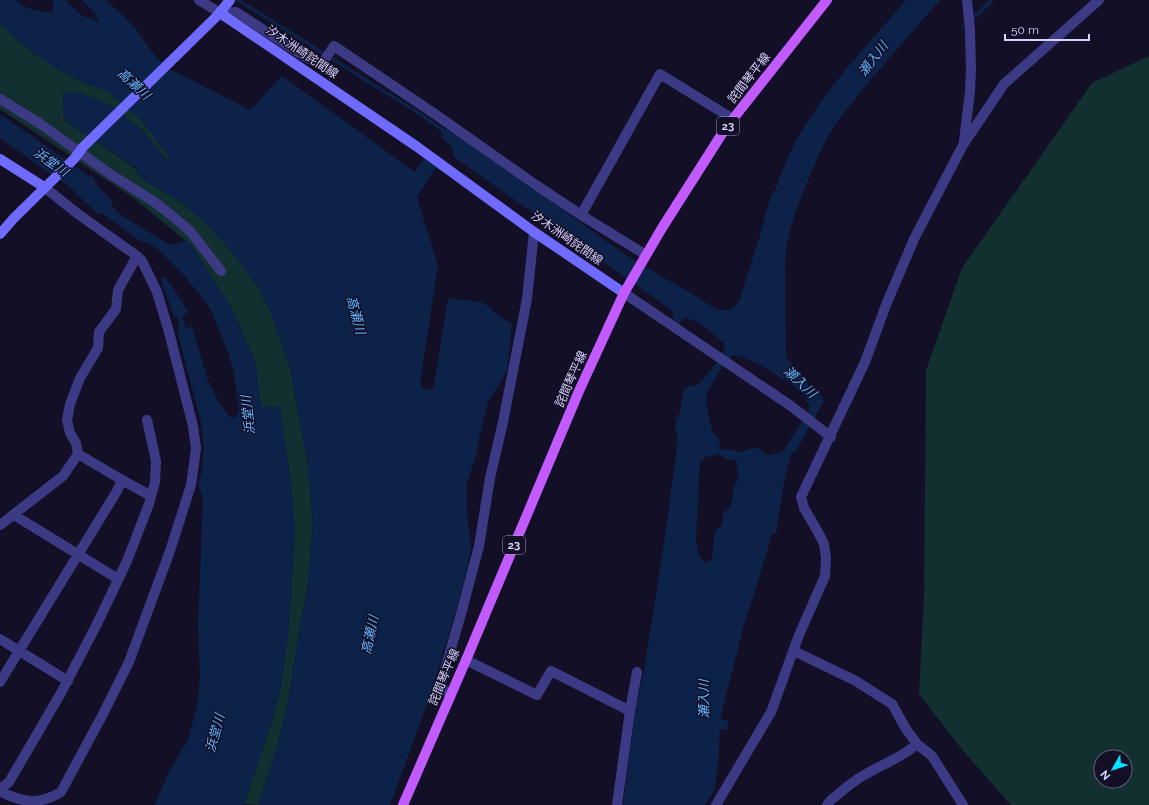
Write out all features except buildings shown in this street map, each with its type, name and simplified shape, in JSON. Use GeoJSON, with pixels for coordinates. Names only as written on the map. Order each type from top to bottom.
{"type":"FeatureCollection","features":[{"type":"Feature","properties":{"kind":"main road","name":"詫間琴平線"},"geometry":{"type":"LineString","coordinates":[[403,805],[466,660],[576,398],[626,290],[644,258],[725,129],[827,0]]}},
{"type":"Feature","properties":{"kind":"main road"},"geometry":{"type":"LineString","coordinates":[[0,234],[44,187],[219,15],[229,1]]}},
{"type":"Feature","properties":{"kind":"main road","name":"汐木洲崎詫間線"},"geometry":{"type":"LineString","coordinates":[[219,15],[416,146],[534,232],[626,290]]}},
{"type":"Feature","properties":{"kind":"main road"},"geometry":{"type":"LineString","coordinates":[[0,159],[44,187]]}},
{"type":"Feature","properties":{"kind":"street"},"geometry":{"type":"LineString","coordinates":[[199,0],[219,15],[236,12],[307,58],[316,62],[323,62],[334,46],[644,258]]}},
{"type":"Feature","properties":{"kind":"street"},"geometry":{"type":"LineString","coordinates":[[963,145],[971,70],[970,30],[967,0]]}},
{"type":"Feature","properties":{"kind":"street"},"geometry":{"type":"LineString","coordinates":[[716,805],[771,712],[799,635],[825,576],[826,558],[824,544],[804,508],[802,497],[865,362],[886,305],[914,239],[963,145],[1004,84],[1099,0]]}},
{"type":"Feature","properties":{"kind":"street"},"geometry":{"type":"LineString","coordinates":[[581,215],[660,74],[733,119]]}},
{"type":"Feature","properties":{"kind":"street"},"geometry":{"type":"LineString","coordinates":[[0,99],[39,123],[79,153],[153,201],[170,214],[190,232],[221,271]]}},
{"type":"Feature","properties":{"kind":"street"},"geometry":{"type":"LineString","coordinates":[[44,187],[142,261],[157,292],[169,332],[193,426],[196,448],[191,485],[170,551],[129,662],[61,792],[54,799],[41,804],[20,803],[0,790],[9,782],[68,681],[127,561],[151,496],[155,482],[156,461],[148,420]]}},
{"type":"Feature","properties":{"kind":"street"},"geometry":{"type":"LineString","coordinates":[[451,695],[440,686],[479,546],[490,478],[503,422],[527,299],[534,232]]}},
{"type":"Feature","properties":{"kind":"street"},"geometry":{"type":"LineString","coordinates":[[0,525],[63,476],[78,454],[76,443],[70,433],[68,420],[70,404],[80,378],[98,348],[99,332],[116,309],[118,290],[137,256]]}},
{"type":"Feature","properties":{"kind":"street"},"geometry":{"type":"LineString","coordinates":[[626,290],[743,374],[791,406],[831,437]]}},
{"type":"Feature","properties":{"kind":"street"},"geometry":{"type":"LineString","coordinates":[[78,454],[151,496]]}},
{"type":"Feature","properties":{"kind":"street"},"geometry":{"type":"LineString","coordinates":[[0,682],[117,491],[122,480]]}},
{"type":"Feature","properties":{"kind":"street"},"geometry":{"type":"LineString","coordinates":[[14,515],[118,579]]}},
{"type":"Feature","properties":{"kind":"street"},"geometry":{"type":"LineString","coordinates":[[0,639],[68,681]]}},
{"type":"Feature","properties":{"kind":"street"},"geometry":{"type":"LineString","coordinates":[[794,651],[856,681],[892,704],[906,729],[917,744],[932,756],[963,805]]}},
{"type":"Feature","properties":{"kind":"street"},"geometry":{"type":"LineString","coordinates":[[466,660],[537,695],[551,671],[630,710]]}},
{"type":"Feature","properties":{"kind":"street"},"geometry":{"type":"LineString","coordinates":[[617,805],[630,710],[637,672]]}},
{"type":"Feature","properties":{"kind":"street"},"geometry":{"type":"LineString","coordinates":[[827,805],[831,800],[865,774],[909,752],[917,744]]}},
{"type":"Feature","properties":{"kind":"green space"},"geometry":{"type":"Polygon","coordinates":[[[0,24],[30,51],[80,81],[109,92],[140,119],[175,164],[164,157],[144,132],[80,92],[63,92],[64,120],[135,168],[140,177],[185,205],[207,224],[233,253],[257,286],[270,310],[290,369],[307,459],[313,524],[307,591],[288,702],[276,751],[258,805],[244,804],[270,727],[281,688],[289,628],[295,529],[291,482],[280,408],[261,406],[255,360],[231,308],[193,247],[135,199],[0,109],[0,24]]]}},
{"type":"Feature","properties":{"kind":"green space"},"geometry":{"type":"Polygon","coordinates":[[[1149,56],[1149,805],[1011,805],[964,752],[919,694],[924,597],[926,370],[962,268],[1092,83],[1149,56]]]}},
{"type":"Feature","properties":{"kind":"water","name":"高瀬川"},"geometry":{"type":"Polygon","coordinates":[[[0,0],[16,0],[28,8],[53,13],[53,0],[65,0],[81,15],[99,22],[94,13],[82,0],[105,0],[123,15],[136,29],[152,52],[166,67],[250,110],[282,76],[415,172],[424,158],[436,167],[417,197],[438,266],[420,384],[423,388],[429,390],[434,386],[449,298],[481,302],[512,324],[507,371],[488,402],[476,456],[467,483],[467,512],[471,548],[466,574],[429,699],[390,805],[258,805],[276,751],[288,702],[307,591],[313,524],[307,459],[290,369],[270,310],[257,286],[233,253],[207,224],[185,205],[140,177],[135,167],[64,120],[63,92],[79,92],[112,106],[144,132],[164,157],[174,163],[140,119],[109,92],[80,81],[30,51],[0,24],[0,0]]]}},
{"type":"Feature","properties":{"kind":"water","name":"瀬入川"},"geometry":{"type":"Polygon","coordinates":[[[906,0],[940,0],[860,92],[831,131],[802,194],[788,239],[785,258],[786,357],[809,385],[818,390],[824,401],[796,451],[792,452],[785,476],[776,533],[771,535],[744,625],[720,719],[728,721],[728,729],[720,729],[715,788],[705,805],[623,805],[636,706],[644,671],[665,536],[676,455],[676,420],[680,412],[684,388],[701,382],[723,355],[725,344],[701,324],[695,321],[684,318],[678,324],[672,320],[674,314],[670,309],[454,157],[452,147],[441,137],[449,126],[610,244],[645,267],[714,308],[729,310],[735,306],[740,299],[772,193],[774,193],[796,140],[829,91],[906,0]],[[733,355],[722,367],[707,393],[706,401],[709,419],[713,432],[721,441],[719,447],[720,450],[728,449],[740,452],[756,447],[768,455],[780,453],[784,450],[810,408],[806,397],[795,386],[760,365],[740,356],[733,355]],[[717,454],[705,457],[700,462],[696,539],[698,553],[705,563],[712,559],[715,531],[722,525],[723,514],[730,506],[733,498],[733,488],[739,478],[736,464],[737,460],[726,459],[717,454]]]}},
{"type":"Feature","properties":{"kind":"water"},"geometry":{"type":"Polygon","coordinates":[[[989,0],[994,0],[964,29],[960,31],[967,21],[989,0]]]}},
{"type":"Feature","properties":{"kind":"water"},"geometry":{"type":"Polygon","coordinates":[[[91,174],[99,188],[118,213],[168,244],[178,244],[186,240],[193,247],[231,308],[255,360],[261,406],[280,407],[291,482],[295,529],[289,628],[281,688],[270,727],[244,805],[155,805],[169,771],[187,742],[197,707],[200,675],[198,626],[203,497],[198,484],[202,471],[204,447],[201,422],[177,331],[180,329],[177,316],[174,317],[161,279],[165,277],[188,312],[182,316],[186,328],[192,327],[209,383],[220,404],[230,417],[235,418],[239,411],[234,373],[228,352],[210,308],[188,280],[158,249],[140,241],[74,193],[91,174]]]}},
{"type":"Feature","properties":{"kind":"waterway"},"geometry":{"type":"LineString","coordinates":[[238,0],[414,110],[448,134]]}},
{"type":"Feature","properties":{"kind":"waterway","name":"浜堂川"},"geometry":{"type":"LineString","coordinates":[[0,126],[76,179],[102,204]]}}]}
